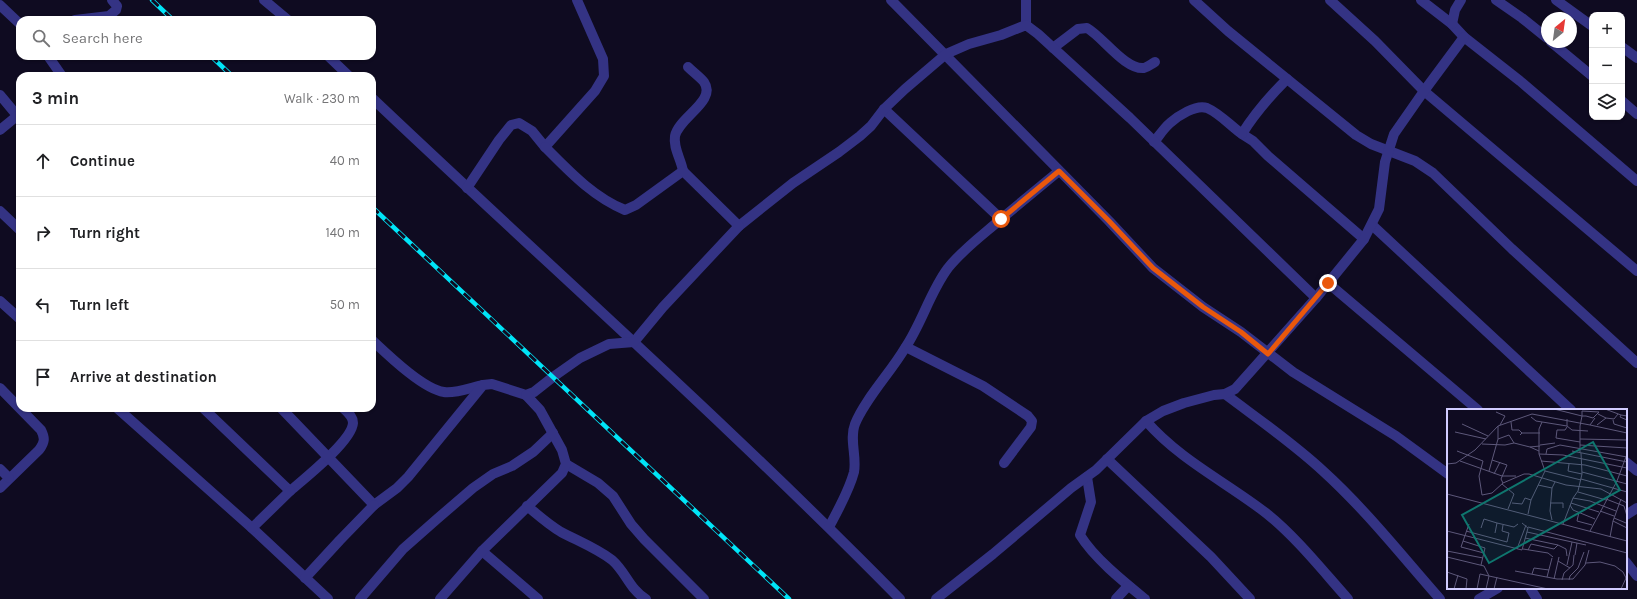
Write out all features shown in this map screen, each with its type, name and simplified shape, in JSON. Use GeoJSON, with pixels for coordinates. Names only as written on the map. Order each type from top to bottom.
{"type":"FeatureCollection","features":[{"type":"Feature","properties":{"kind":"street"},"geometry":{"type":"LineString","coordinates":[[109,16],[116,10],[117,6],[112,0]]}},
{"type":"Feature","properties":{"kind":"street"},"geometry":{"type":"LineString","coordinates":[[264,0],[283,16]]}},
{"type":"Feature","properties":{"kind":"street"},"geometry":{"type":"LineString","coordinates":[[545,147],[594,91],[604,76],[603,59],[576,0]]}},
{"type":"Feature","properties":{"kind":"street"},"geometry":{"type":"LineString","coordinates":[[892,0],[1109,221],[1153,268],[1203,307],[1241,332],[1293,372],[1396,436],[1447,473]]}},
{"type":"Feature","properties":{"kind":"street"},"geometry":{"type":"LineString","coordinates":[[1026,0],[1026,25],[1053,48],[1154,142],[1316,298]]}},
{"type":"Feature","properties":{"kind":"street"},"geometry":{"type":"LineString","coordinates":[[1194,0],[1228,31],[1356,135],[1371,144],[1415,161],[1433,173],[1506,244],[1637,364]]}},
{"type":"Feature","properties":{"kind":"street"},"geometry":{"type":"LineString","coordinates":[[1330,0],[1375,41],[1424,91],[1637,271]]}},
{"type":"Feature","properties":{"kind":"street"},"geometry":{"type":"LineString","coordinates":[[1422,0],[1452,24],[1464,37],[1520,81],[1637,181]]}},
{"type":"Feature","properties":{"kind":"street"},"geometry":{"type":"LineString","coordinates":[[1452,24],[1455,10],[1462,0]]}},
{"type":"Feature","properties":{"kind":"street"},"geometry":{"type":"LineString","coordinates":[[1496,0],[1541,33]]}},
{"type":"Feature","properties":{"kind":"street"},"geometry":{"type":"LineString","coordinates":[[1556,0],[1589,24]]}},
{"type":"Feature","properties":{"kind":"street"},"geometry":{"type":"LineString","coordinates":[[0,5],[16,20]]}},
{"type":"Feature","properties":{"kind":"street"},"geometry":{"type":"LineString","coordinates":[[526,395],[534,392],[580,358],[609,344],[634,342],[663,307],[739,226],[793,183],[840,152],[860,136],[871,126],[884,109],[946,54],[969,44],[1001,35],[1026,25]]}},
{"type":"Feature","properties":{"kind":"street"},"geometry":{"type":"LineString","coordinates":[[1053,48],[1078,29],[1087,28],[1104,41],[1127,63],[1138,68],[1145,68],[1154,62]]}},
{"type":"Feature","properties":{"kind":"street"},"geometry":{"type":"LineString","coordinates":[[936,599],[993,554],[1071,488],[1087,477],[1146,421],[1163,411],[1184,403],[1214,395],[1225,394],[1236,389],[1316,298],[1364,239],[1379,209],[1388,151],[1394,134],[1464,37]]}},
{"type":"Feature","properties":{"kind":"street"},"geometry":{"type":"LineString","coordinates":[[1558,48],[1589,74]]}},
{"type":"Feature","properties":{"kind":"street"},"geometry":{"type":"LineString","coordinates":[[1623,48],[1637,58]]}},
{"type":"Feature","properties":{"kind":"street"},"geometry":{"type":"LineString","coordinates":[[51,60],[59,72]]}},
{"type":"Feature","properties":{"kind":"street"},"geometry":{"type":"LineString","coordinates":[[332,60],[345,72]]}},
{"type":"Feature","properties":{"kind":"street"},"geometry":{"type":"LineString","coordinates":[[688,67],[704,83],[707,91],[705,98],[682,123],[676,134],[675,144],[682,162],[683,171],[739,226]]}},
{"type":"Feature","properties":{"kind":"street"},"geometry":{"type":"LineString","coordinates":[[1242,134],[1267,100],[1287,79]]}},
{"type":"Feature","properties":{"kind":"street"},"geometry":{"type":"LineString","coordinates":[[0,95],[16,115]]}},
{"type":"Feature","properties":{"kind":"street"},"geometry":{"type":"LineString","coordinates":[[376,102],[634,342],[829,527],[900,599]]}},
{"type":"Feature","properties":{"kind":"street"},"geometry":{"type":"LineString","coordinates":[[1625,104],[1637,114]]}},
{"type":"Feature","properties":{"kind":"street"},"geometry":{"type":"LineString","coordinates":[[1154,142],[1170,123],[1183,114],[1202,107],[1207,108],[1253,141],[1268,156],[1364,239]]}},
{"type":"Feature","properties":{"kind":"street"},"geometry":{"type":"LineString","coordinates":[[884,109],[1001,219]]}},
{"type":"Feature","properties":{"kind":"street"},"geometry":{"type":"LineString","coordinates":[[0,130],[16,119]]}},
{"type":"Feature","properties":{"kind":"street"},"geometry":{"type":"LineString","coordinates":[[467,188],[499,140],[511,125],[519,123],[532,131],[545,147],[575,177],[610,204],[625,210],[636,205],[683,171]]}},
{"type":"Feature","properties":{"kind":"street"},"geometry":{"type":"LineString","coordinates":[[829,527],[848,490],[854,472],[854,425],[864,408],[906,348],[938,284],[948,268],[959,256],[1001,219],[1059,171]]}},
{"type":"Feature","properties":{"kind":"street"},"geometry":{"type":"LineString","coordinates":[[0,210],[16,226]]}},
{"type":"Feature","properties":{"kind":"street"},"geometry":{"type":"LineString","coordinates":[[1372,225],[1570,409]]}},
{"type":"Feature","properties":{"kind":"street"},"geometry":{"type":"LineString","coordinates":[[1328,283],[1477,409]]}},
{"type":"Feature","properties":{"kind":"street"},"geometry":{"type":"LineString","coordinates":[[0,301],[16,315]]}},
{"type":"Feature","properties":{"kind":"street"},"geometry":{"type":"LineString","coordinates":[[376,344],[388,355],[434,390],[446,393],[492,384],[526,395],[540,410],[562,450],[566,464],[562,473],[482,552],[440,599]]}},
{"type":"Feature","properties":{"kind":"street"},"geometry":{"type":"LineString","coordinates":[[906,348],[983,386],[1028,416],[1032,422],[1031,427],[1004,463]]}},
{"type":"Feature","properties":{"kind":"street"},"geometry":{"type":"LineString","coordinates":[[305,578],[374,505],[398,488],[483,385]]}},
{"type":"Feature","properties":{"kind":"street"},"geometry":{"type":"LineString","coordinates":[[0,388],[16,404]]}},
{"type":"Feature","properties":{"kind":"street"},"geometry":{"type":"LineString","coordinates":[[1225,394],[1302,452],[1324,471],[1356,503],[1440,599]]}},
{"type":"Feature","properties":{"kind":"street"},"geometry":{"type":"LineString","coordinates":[[0,488],[44,444],[45,438],[41,430],[23,412]]}},
{"type":"Feature","properties":{"kind":"street"},"geometry":{"type":"LineString","coordinates":[[122,412],[252,528],[328,599]]}},
{"type":"Feature","properties":{"kind":"street"},"geometry":{"type":"LineString","coordinates":[[207,412],[290,491]]}},
{"type":"Feature","properties":{"kind":"street"},"geometry":{"type":"LineString","coordinates":[[285,412],[374,505]]}},
{"type":"Feature","properties":{"kind":"street"},"geometry":{"type":"LineString","coordinates":[[252,528],[290,491],[329,457],[353,424],[352,417],[347,412]]}},
{"type":"Feature","properties":{"kind":"street"},"geometry":{"type":"LineString","coordinates":[[1146,421],[1160,437],[1177,451],[1267,514],[1293,538],[1348,599]]}},
{"type":"Feature","properties":{"kind":"street"},"geometry":{"type":"LineString","coordinates":[[360,599],[404,550],[473,488],[493,474],[512,466],[533,452],[553,433]]}},
{"type":"Feature","properties":{"kind":"street"},"geometry":{"type":"LineString","coordinates":[[1107,459],[1211,557],[1250,599]]}},
{"type":"Feature","properties":{"kind":"street"},"geometry":{"type":"LineString","coordinates":[[1627,463],[1637,471]]}},
{"type":"Feature","properties":{"kind":"street"},"geometry":{"type":"LineString","coordinates":[[566,464],[598,483],[613,496],[631,524],[704,599]]}},
{"type":"Feature","properties":{"kind":"street"},"geometry":{"type":"LineString","coordinates":[[0,469],[9,478]]}},
{"type":"Feature","properties":{"kind":"street"},"geometry":{"type":"LineString","coordinates":[[1087,477],[1092,502],[1080,535],[1088,546],[1128,586],[1145,599]]}},
{"type":"Feature","properties":{"kind":"street"},"geometry":{"type":"LineString","coordinates":[[527,506],[562,532],[594,548],[613,561],[628,579],[633,588],[646,599]]}},
{"type":"Feature","properties":{"kind":"street"},"geometry":{"type":"LineString","coordinates":[[1627,514],[1637,508]]}},
{"type":"Feature","properties":{"kind":"street"},"geometry":{"type":"LineString","coordinates":[[482,552],[538,599]]}},
{"type":"Feature","properties":{"kind":"street"},"geometry":{"type":"LineString","coordinates":[[1627,563],[1637,576]]}},
{"type":"Feature","properties":{"kind":"street"},"geometry":{"type":"LineString","coordinates":[[1116,599],[1128,586]]}},
{"type":"Feature","properties":{"kind":"street"},"geometry":{"type":"LineString","coordinates":[[1479,599],[1496,589]]}},
{"type":"Feature","properties":{"kind":"street"},"geometry":{"type":"LineString","coordinates":[[1531,589],[1537,599]]}},
{"type":"Feature","properties":{"kind":"railway"},"geometry":{"type":"LineString","coordinates":[[152,0],[169,16]]}},
{"type":"Feature","properties":{"kind":"railway"},"geometry":{"type":"LineString","coordinates":[[215,60],[228,72]]}},
{"type":"Feature","properties":{"kind":"railway"},"geometry":{"type":"LineString","coordinates":[[376,211],[789,599]]}},
{"type":"Feature","properties":{"kind":"route"},"geometry":{"type":"LineString","coordinates":[[1001,219],[1059,171],[1153,268],[1203,307],[1241,332],[1268,354],[1328,283]]}}]}
